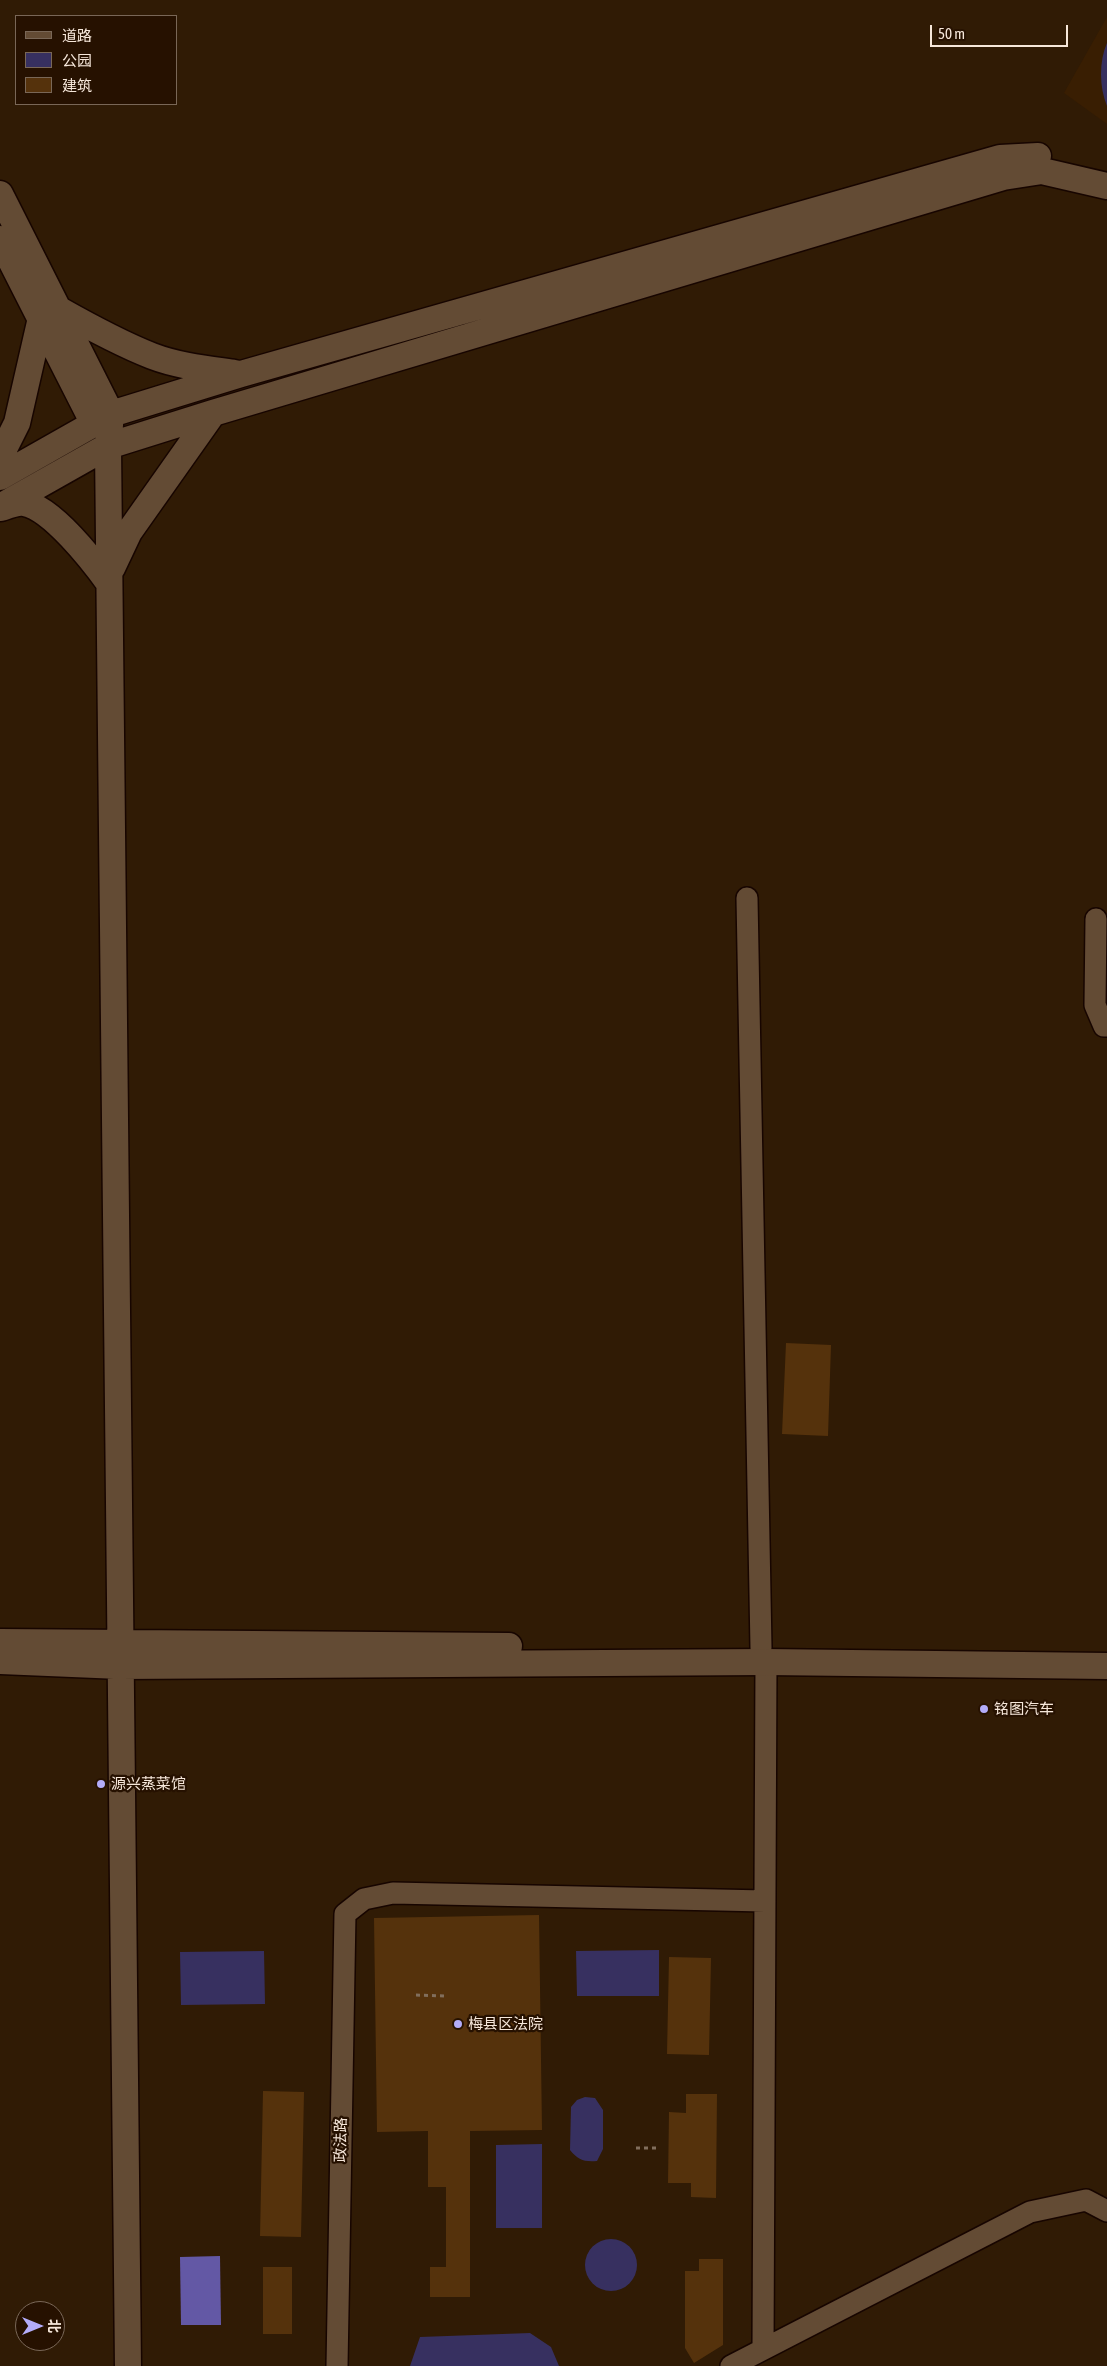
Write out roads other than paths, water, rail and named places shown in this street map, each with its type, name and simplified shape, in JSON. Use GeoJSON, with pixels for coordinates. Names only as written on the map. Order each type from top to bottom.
{"type":"FeatureCollection","features":[{"type":"Feature","properties":{"kind":"street"},"geometry":{"type":"LineString","coordinates":[[0,476],[102,419],[241,374],[1000,158],[1049,156],[1107,170]]}},
{"type":"Feature","properties":{"kind":"street"},"geometry":{"type":"LineString","coordinates":[[0,507],[108,446],[213,412],[1003,177],[1042,171],[1107,186]]}},
{"type":"Feature","properties":{"kind":"street"},"geometry":{"type":"LineString","coordinates":[[0,194],[49,314],[102,419],[108,446],[128,2366]]}},
{"type":"Feature","properties":{"kind":"street"},"geometry":{"type":"LineString","coordinates":[[0,239],[49,314],[104,334],[152,356],[185,366],[241,374]]}},
{"type":"Feature","properties":{"kind":"street"},"geometry":{"type":"LineString","coordinates":[[0,457],[18,423],[49,314]]}},
{"type":"Feature","properties":{"kind":"street"},"geometry":{"type":"LineString","coordinates":[[110,578],[129,532],[213,412]]}},
{"type":"Feature","properties":{"kind":"street"},"geometry":{"type":"LineString","coordinates":[[0,507],[24,503],[41,511],[82,546],[110,578]]}},
{"type":"Feature","properties":{"kind":"street"},"geometry":{"type":"LineString","coordinates":[[747,898],[764,1655],[763,2348]]}},
{"type":"Feature","properties":{"kind":"street"},"geometry":{"type":"LineString","coordinates":[[1096,919],[1095,1005],[1104,1026],[1107,1026]]}},
{"type":"Feature","properties":{"kind":"street"},"geometry":{"type":"LineString","coordinates":[[0,1642],[120,1654]]}},
{"type":"Feature","properties":{"kind":"street"},"geometry":{"type":"LineString","coordinates":[[0,1661],[120,1654],[764,1655],[1107,1648]]}},
{"type":"Feature","properties":{"kind":"street"},"geometry":{"type":"LineString","coordinates":[[764,1655],[1107,1666]]}},
{"type":"Feature","properties":{"kind":"street","name":"政法路"},"geometry":{"type":"LineString","coordinates":[[337,2366],[345,1914],[364,1899],[393,1893],[765,1901]]}},
{"type":"Feature","properties":{"kind":"street"},"geometry":{"type":"LineString","coordinates":[[731,2366],[1030,2212],[1086,2200],[1107,2210]]}},
{"type":"Feature","properties":{"kind":"place","name":"铭图汽车"},"geometry":{"type":"Point","coordinates":[984,1709]}},
{"type":"Feature","properties":{"kind":"place","name":"源兴蒸菜馆"},"geometry":{"type":"Point","coordinates":[101,1784]}},
{"type":"Feature","properties":{"kind":"place","name":"梅县区法院"},"geometry":{"type":"Point","coordinates":[458,2024]}}]}
